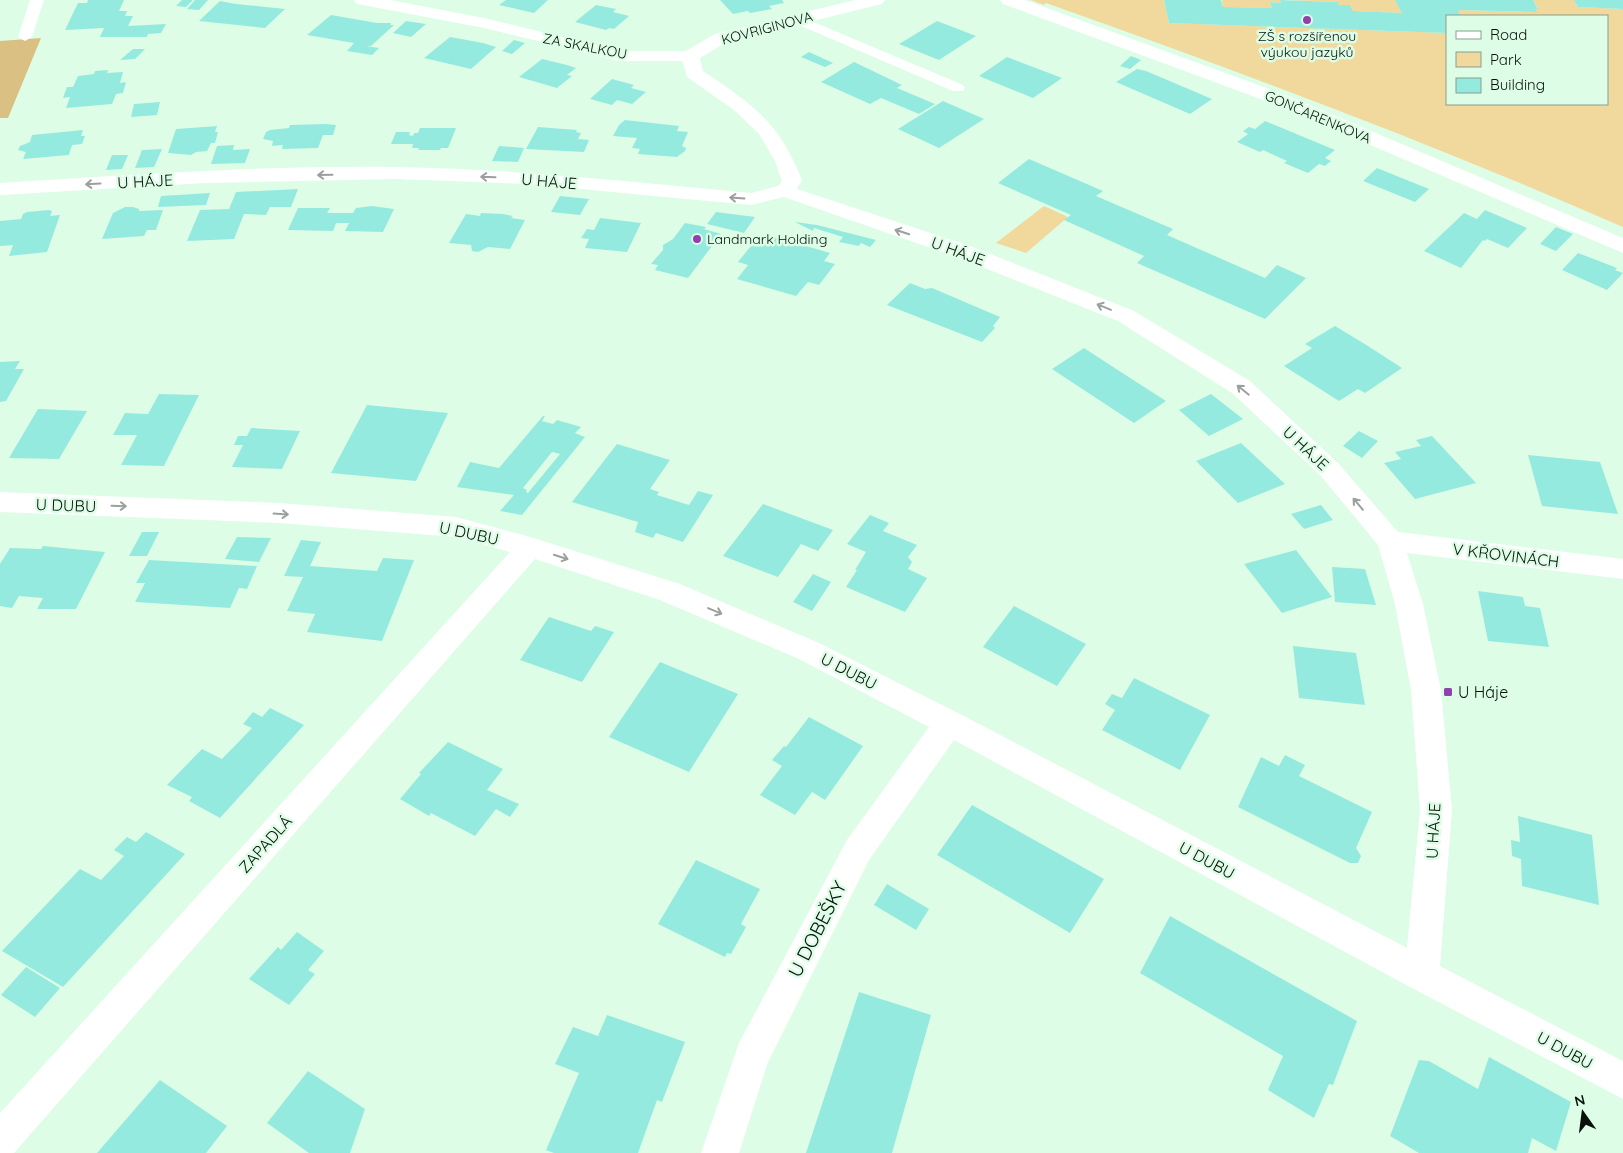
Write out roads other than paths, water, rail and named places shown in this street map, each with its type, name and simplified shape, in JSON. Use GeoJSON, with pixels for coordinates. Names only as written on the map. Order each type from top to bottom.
{"type":"FeatureCollection","features":[{"type":"Feature","properties":{"kind":"street","name":"ZA SKALKOU"},"geometry":{"type":"LineString","coordinates":[[363,0],[484,23],[619,56],[690,56]]}},
{"type":"Feature","properties":{"kind":"street","name":"KOVRIGINOVA"},"geometry":{"type":"LineString","coordinates":[[690,56],[721,38],[876,0]]}},
{"type":"Feature","properties":{"kind":"street","name":"GONČARENKOVA"},"geometry":{"type":"LineString","coordinates":[[1009,0],[1284,101],[1623,246]]}},
{"type":"Feature","properties":{"kind":"street"},"geometry":{"type":"LineString","coordinates":[[690,56],[694,73],[750,111],[764,125],[780,148],[792,181],[784,191]]}},
{"type":"Feature","properties":{"kind":"street","name":"U HÁJE"},"geometry":{"type":"LineString","coordinates":[[0,190],[206,178],[396,173],[527,178],[751,199],[784,191],[962,251],[1126,316],[1241,387],[1329,469],[1390,541],[1409,604],[1426,690],[1436,810],[1422,975]]}},
{"type":"Feature","properties":{"kind":"street","name":"U DUBU"},"geometry":{"type":"LineString","coordinates":[[0,502],[280,514],[456,527],[530,547],[670,592],[809,651],[949,723],[1623,1081]]}},
{"type":"Feature","properties":{"kind":"street","name":"V KŘOVINÁCH"},"geometry":{"type":"LineString","coordinates":[[1390,541],[1623,569]]}},
{"type":"Feature","properties":{"kind":"street","name":"ZAPADLÁ"},"geometry":{"type":"LineString","coordinates":[[0,1141],[530,547]]}},
{"type":"Feature","properties":{"kind":"street","name":"U DOBEŠKY"},"geometry":{"type":"LineString","coordinates":[[720,1153],[752,1056],[858,850],[949,723]]}},
{"type":"Feature","properties":{"kind":"lane"},"geometry":{"type":"LineString","coordinates":[[25,37],[36,0]]}},
{"type":"Feature","properties":{"kind":"lane"},"geometry":{"type":"LineString","coordinates":[[797,20],[958,88]]}},
{"type":"Feature","properties":{"kind":"place","name":"ZŠ s rozšířenou výukou jazyků"},"geometry":{"type":"Point","coordinates":[1307,20]}},
{"type":"Feature","properties":{"kind":"place","name":"Landmark Holding"},"geometry":{"type":"Point","coordinates":[697,239]}},
{"type":"Feature","properties":{"kind":"place","name":"U Háje"},"geometry":{"type":"Point","coordinates":[1448,692]}}]}
